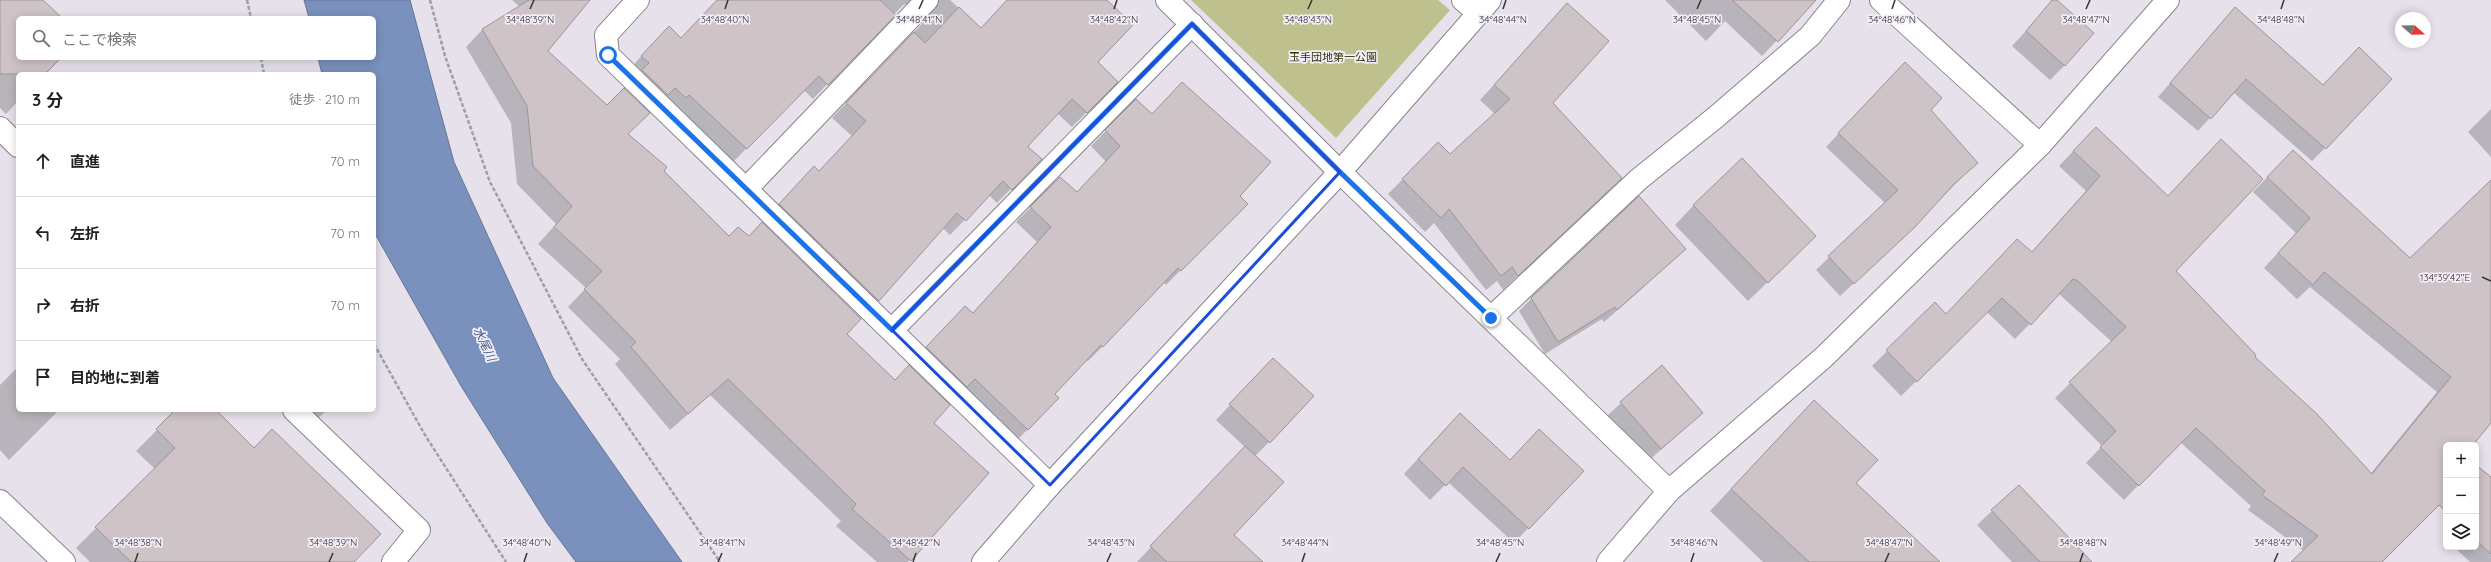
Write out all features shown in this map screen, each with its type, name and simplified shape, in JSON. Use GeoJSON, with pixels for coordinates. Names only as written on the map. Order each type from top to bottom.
{"type":"FeatureCollection","features":[{"type":"Feature","properties":{"kind":"street"},"geometry":{"type":"LineString","coordinates":[[638,0],[606,35],[608,55],[747,188],[1050,485]]}},
{"type":"Feature","properties":{"kind":"street"},"geometry":{"type":"LineString","coordinates":[[747,188],[927,0]]}},
{"type":"Feature","properties":{"kind":"street"},"geometry":{"type":"LineString","coordinates":[[1167,0],[1340,172],[1669,491]]}},
{"type":"Feature","properties":{"kind":"street"},"geometry":{"type":"LineString","coordinates":[[1491,318],[1639,179],[1810,36],[1839,0]]}},
{"type":"Feature","properties":{"kind":"street"},"geometry":{"type":"LineString","coordinates":[[1882,0],[2040,145]]}},
{"type":"Feature","properties":{"kind":"street"},"geometry":{"type":"LineString","coordinates":[[1608,562],[1669,491],[1824,357],[2040,145],[2168,0]]}},
{"type":"Feature","properties":{"kind":"street"},"geometry":{"type":"LineString","coordinates":[[982,562],[1050,485],[1340,172],[1477,4]]}},
{"type":"Feature","properties":{"kind":"street"},"geometry":{"type":"LineString","coordinates":[[892,330],[1192,24]]}},
{"type":"Feature","properties":{"kind":"street"},"geometry":{"type":"LineString","coordinates":[[0,128],[16,144]]}},
{"type":"Feature","properties":{"kind":"street"},"geometry":{"type":"LineString","coordinates":[[296,412],[419,530],[393,562]]}},
{"type":"Feature","properties":{"kind":"street"},"geometry":{"type":"LineString","coordinates":[[0,500],[64,562]]}},
{"type":"Feature","properties":{"kind":"path"},"geometry":{"type":"LineString","coordinates":[[247,0],[251,16]]}},
{"type":"Feature","properties":{"kind":"path"},"geometry":{"type":"LineString","coordinates":[[430,0],[445,56],[490,182],[582,359],[720,562]]}},
{"type":"Feature","properties":{"kind":"path"},"geometry":{"type":"LineString","coordinates":[[260,60],[264,72]]}},
{"type":"Feature","properties":{"kind":"path"},"geometry":{"type":"LineString","coordinates":[[376,348],[425,435],[506,562]]}},
{"type":"Feature","properties":{"kind":"highlighted area"},"geometry":{"type":"Polygon","coordinates":[[[1192,24],[1340,172],[1050,485],[892,330],[1192,24]]]}},
{"type":"Feature","properties":{"kind":"green space","name":"玉手団地第一公園"},"geometry":{"type":"Polygon","coordinates":[[[1191,0],[1438,0],[1450,10],[1336,138],[1191,0]]]}},
{"type":"Feature","properties":{"kind":"water","name":"水尾川"},"geometry":{"type":"Polygon","coordinates":[[[304,0],[410,0],[454,162],[553,378],[682,562],[576,562],[547,523],[461,386],[376,236],[376,72],[322,72],[318,60],[376,60],[376,16],[308,16],[304,0]]]}},
{"type":"Feature","properties":{"kind":"building"},"geometry":{"type":"Polygon","coordinates":[[[0,0],[43,0],[60,16],[16,16],[16,60],[59,60],[47,72],[16,72],[16,74],[0,74],[0,0]]]}},
{"type":"Feature","properties":{"kind":"building"},"geometry":{"type":"Polygon","coordinates":[[[529,0],[590,0],[548,51],[607,105],[624,88],[650,113],[628,134],[667,167],[664,171],[729,236],[738,227],[749,236],[762,222],[861,319],[847,334],[895,380],[909,365],[950,405],[934,423],[989,473],[911,561],[852,509],[856,504],[728,379],[688,414],[631,347],[636,342],[584,289],[602,271],[554,227],[572,206],[533,166],[527,106],[482,29],[529,0]]]}},
{"type":"Feature","properties":{"kind":"building"},"geometry":{"type":"Polygon","coordinates":[[[717,0],[880,0],[896,15],[828,85],[819,76],[747,149],[689,95],[686,98],[675,88],[668,95],[642,70],[649,63],[641,56],[669,26],[681,38],[717,0]]]}},
{"type":"Feature","properties":{"kind":"building"},"geometry":{"type":"Polygon","coordinates":[[[1007,0],[1107,0],[1133,25],[1098,62],[1118,82],[1087,113],[1072,99],[1028,147],[1042,159],[1012,190],[1003,181],[966,221],[957,213],[879,301],[779,204],[814,166],[819,171],[866,121],[846,103],[914,32],[925,43],[959,7],[981,28],[1007,0]]]}},
{"type":"Feature","properties":{"kind":"building"},"geometry":{"type":"Polygon","coordinates":[[[1732,0],[1816,0],[1778,42],[1732,0]]]}},
{"type":"Feature","properties":{"kind":"building"},"geometry":{"type":"Polygon","coordinates":[[[2052,0],[2057,0],[2094,33],[2065,66],[2026,31],[2052,0]]]}},
{"type":"Feature","properties":{"kind":"building"},"geometry":{"type":"Polygon","coordinates":[[[1567,3],[1609,41],[1553,103],[1622,178],[1518,276],[1512,267],[1501,276],[1449,209],[1441,218],[1402,179],[1438,142],[1450,154],[1510,99],[1494,85],[1567,3]]]}},
{"type":"Feature","properties":{"kind":"building"},"geometry":{"type":"Polygon","coordinates":[[[2235,7],[2323,85],[2359,47],[2392,79],[2326,149],[2246,79],[2211,119],[2170,83],[2235,7]]]}},
{"type":"Feature","properties":{"kind":"building"},"geometry":{"type":"Polygon","coordinates":[[[1905,62],[1942,98],[1931,110],[1978,163],[1954,184],[1915,227],[1854,284],[1828,256],[1898,190],[1838,133],[1905,62]]]}},
{"type":"Feature","properties":{"kind":"building"},"geometry":{"type":"Polygon","coordinates":[[[1182,82],[1271,162],[1240,196],[1248,204],[1181,271],[1178,268],[1103,347],[1101,345],[1055,394],[1059,398],[1028,430],[975,379],[967,387],[926,347],[965,306],[973,313],[1051,227],[1030,207],[1060,177],[1077,192],[1120,146],[1105,130],[1136,99],[1152,114],[1182,82]]]}},
{"type":"Feature","properties":{"kind":"building"},"geometry":{"type":"Polygon","coordinates":[[[2096,127],[2168,196],[2221,139],[2263,179],[2176,271],[2256,355],[2255,357],[2317,414],[2372,474],[2451,377],[2324,272],[2313,285],[2278,253],[2310,218],[2267,177],[2293,150],[2410,258],[2491,180],[2491,423],[2475,442],[2443,442],[2443,509],[2439,505],[2382,562],[2291,562],[2318,536],[2262,495],[2265,491],[2196,428],[2139,486],[2100,447],[2116,431],[2069,382],[2126,327],[2078,281],[2073,279],[2031,325],[2002,298],[1917,382],[1886,350],[1935,302],[1946,314],[2017,239],[2032,252],[2100,176],[2073,151],[2096,127]]]}},
{"type":"Feature","properties":{"kind":"building"},"geometry":{"type":"Polygon","coordinates":[[[1742,158],[1816,236],[1768,283],[1693,205],[1742,158]]]}},
{"type":"Feature","properties":{"kind":"building"},"geometry":{"type":"Polygon","coordinates":[[[1639,196],[1686,249],[1617,310],[1615,307],[1558,342],[1531,298],[1639,196]]]}},
{"type":"Feature","properties":{"kind":"building"},"geometry":{"type":"Polygon","coordinates":[[[1273,358],[1314,396],[1270,443],[1229,404],[1273,358]]]}},
{"type":"Feature","properties":{"kind":"building"},"geometry":{"type":"Polygon","coordinates":[[[1662,365],[1703,413],[1661,449],[1620,402],[1662,365]]]}},
{"type":"Feature","properties":{"kind":"building"},"geometry":{"type":"Polygon","coordinates":[[[1814,400],[1878,460],[1856,483],[1940,562],[1809,562],[1731,489],[1814,400]]]}},
{"type":"Feature","properties":{"kind":"building"},"geometry":{"type":"Polygon","coordinates":[[[173,412],[218,412],[254,448],[272,429],[381,534],[354,562],[131,562],[95,527],[175,448],[156,429],[173,412]]]}},
{"type":"Feature","properties":{"kind":"building"},"geometry":{"type":"Polygon","coordinates":[[[1460,413],[1510,460],[1539,429],[1584,471],[1529,529],[1463,467],[1446,486],[1418,459],[1460,413]]]}},
{"type":"Feature","properties":{"kind":"building"},"geometry":{"type":"Polygon","coordinates":[[[1245,446],[1284,482],[1234,535],[1263,562],[1167,562],[1150,546],[1245,446]]]}},
{"type":"Feature","properties":{"kind":"building"},"geometry":{"type":"Polygon","coordinates":[[[2479,467],[2491,477],[2491,554],[2479,543],[2479,467]]]}},
{"type":"Feature","properties":{"kind":"building"},"geometry":{"type":"Polygon","coordinates":[[[2019,485],[2092,562],[2040,562],[1991,510],[2019,485]]]}},
{"type":"Feature","properties":{"kind":"route"},"geometry":{"type":"LineString","coordinates":[[608,55],[892,330],[1192,24],[1340,172],[1491,318]]}}]}
